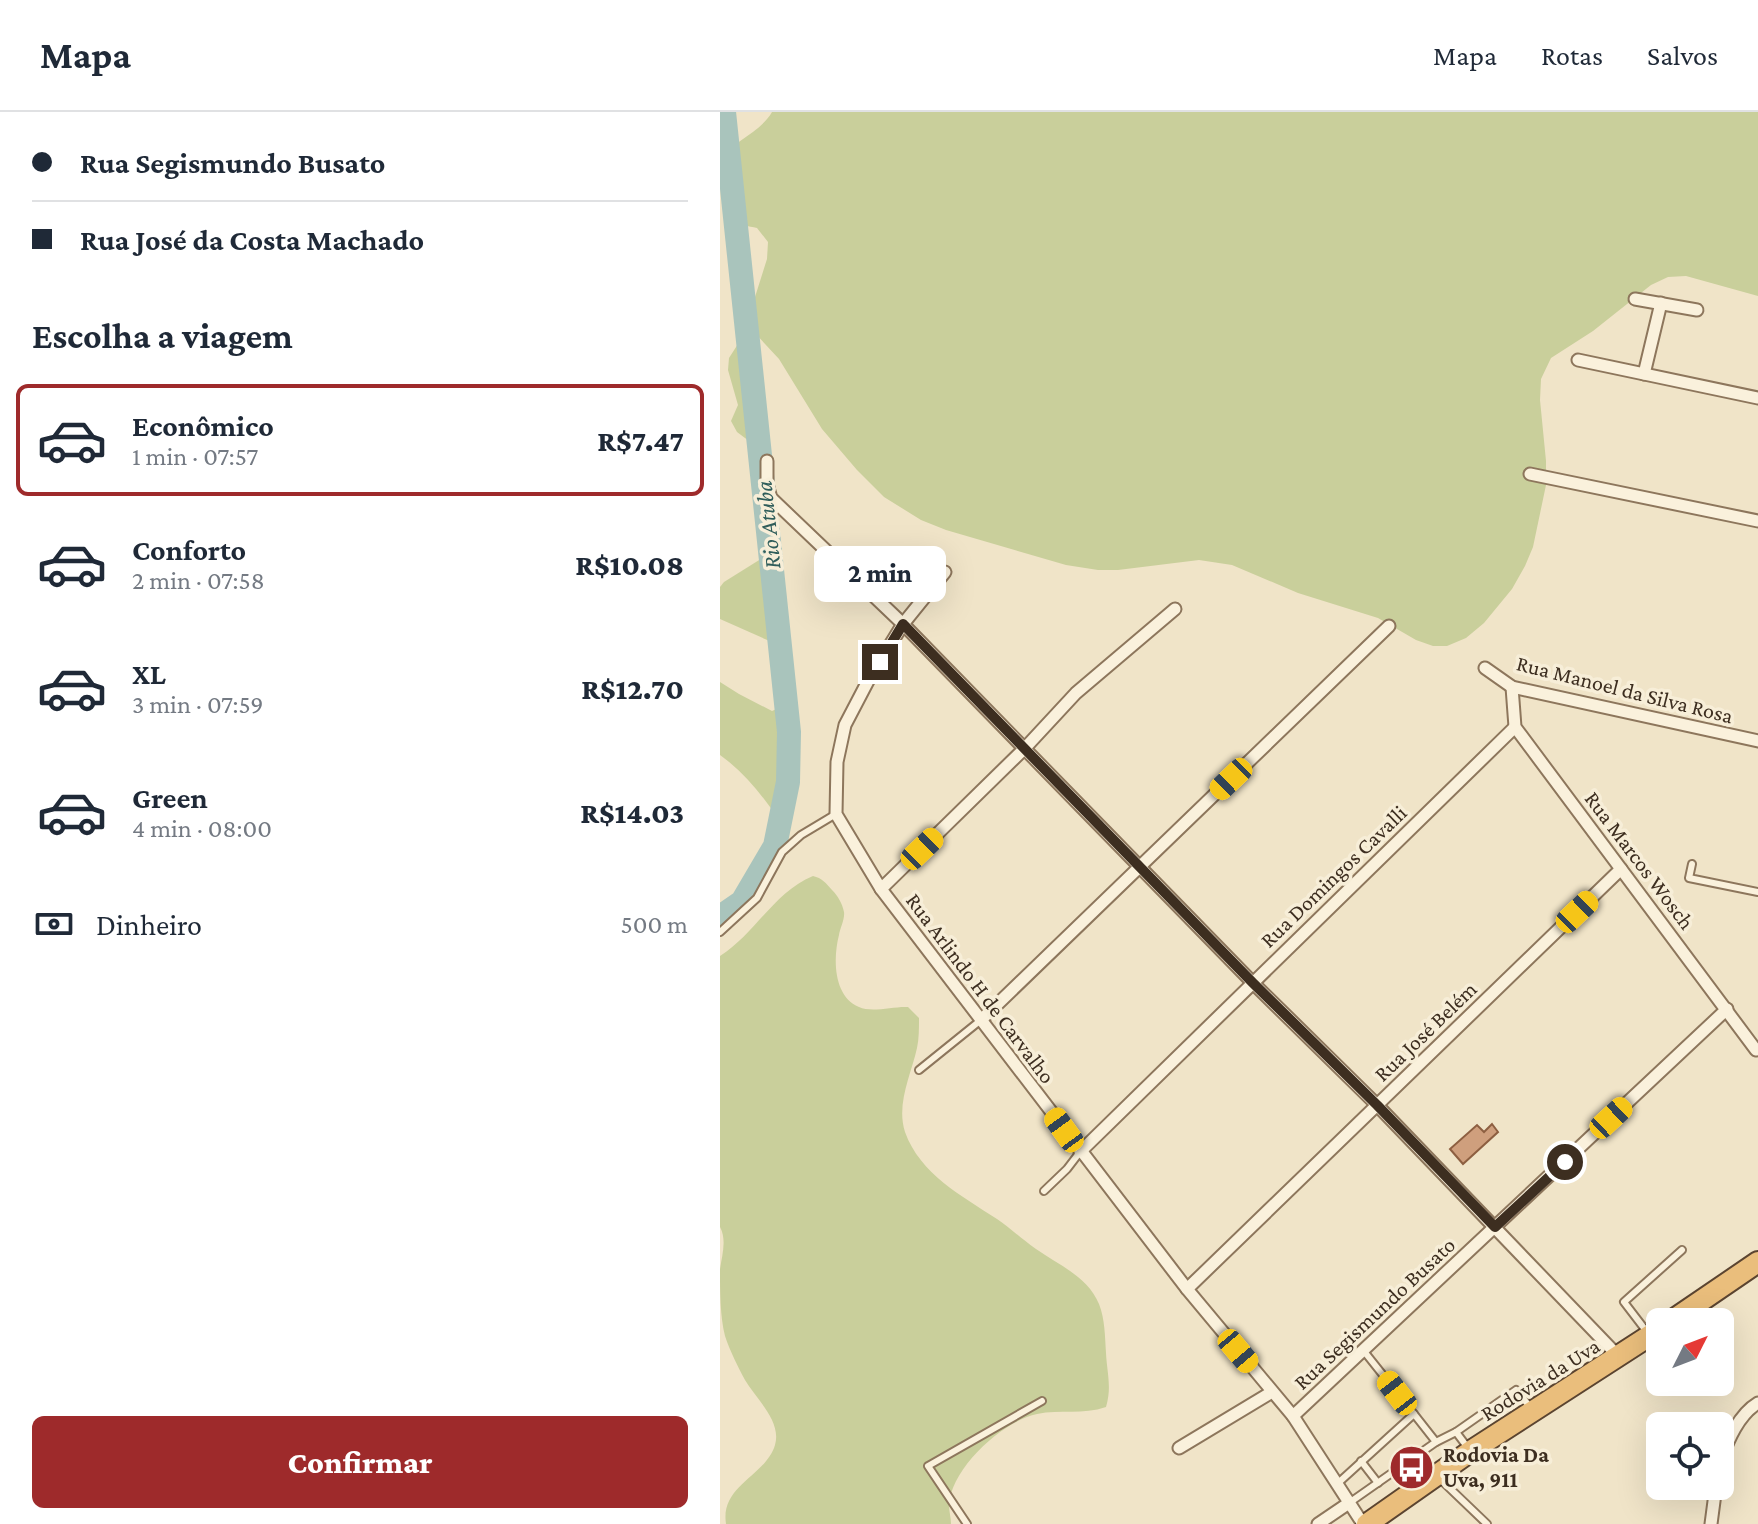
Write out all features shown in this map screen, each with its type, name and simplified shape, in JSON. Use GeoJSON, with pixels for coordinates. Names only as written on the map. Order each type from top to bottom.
{"type":"FeatureCollection","features":[{"type":"Feature","properties":{"kind":"highway"},"geometry":{"type":"LineString","coordinates":[[1691,1308],[1758,1262]]}},
{"type":"Feature","properties":{"kind":"highway","name":"Rodovia da Uva"},"geometry":{"type":"LineString","coordinates":[[1365,1524],[1471,1451],[1646,1338]]}},
{"type":"Feature","properties":{"kind":"street"},"geometry":{"type":"LineString","coordinates":[[1635,299],[1697,310]]}},
{"type":"Feature","properties":{"kind":"street"},"geometry":{"type":"LineString","coordinates":[[1644,374],[1661,303]]}},
{"type":"Feature","properties":{"kind":"street"},"geometry":{"type":"LineString","coordinates":[[1578,360],[1758,398]]}},
{"type":"Feature","properties":{"kind":"street"},"geometry":{"type":"LineString","coordinates":[[767,461],[767,484],[771,498],[903,624],[1253,983],[1377,1105],[1619,1357]]}},
{"type":"Feature","properties":{"kind":"street"},"geometry":{"type":"LineString","coordinates":[[1530,474],[1758,521]]}},
{"type":"Feature","properties":{"kind":"street"},"geometry":{"type":"LineString","coordinates":[[836,814],[837,762],[845,725],[903,624],[945,572]]}},
{"type":"Feature","properties":{"kind":"street"},"geometry":{"type":"LineString","coordinates":[[881,889],[1025,748],[1076,693],[1175,609]]}},
{"type":"Feature","properties":{"kind":"street"},"geometry":{"type":"LineString","coordinates":[[981,1020],[1389,626]]}},
{"type":"Feature","properties":{"kind":"street","name":"Rua Manoel da Silva Rosa"},"geometry":{"type":"LineString","coordinates":[[1485,668],[1512,687],[1758,741]]}},
{"type":"Feature","properties":{"kind":"street"},"geometry":{"type":"LineString","coordinates":[[1512,687],[1515,727]]}},
{"type":"Feature","properties":{"kind":"street","name":"Rua Marcos Wosch"},"geometry":{"type":"LineString","coordinates":[[1515,727],[1757,1048]]}},
{"type":"Feature","properties":{"kind":"street","name":"Rua Domingos Cavalli"},"geometry":{"type":"LineString","coordinates":[[1080,1152],[1515,727]]}},
{"type":"Feature","properties":{"kind":"street","name":"Rua Arlindo H de Carvalho"},"geometry":{"type":"LineString","coordinates":[[836,814],[881,889],[1187,1289],[1293,1416],[1365,1524]]}},
{"type":"Feature","properties":{"kind":"street","name":"Rua José Belém"},"geometry":{"type":"LineString","coordinates":[[1187,1289],[1621,869]]}},
{"type":"Feature","properties":{"kind":"street","name":"Rua Segismundo Busato"},"geometry":{"type":"LineString","coordinates":[[1293,1416],[1727,1009]]}},
{"type":"Feature","properties":{"kind":"street"},"geometry":{"type":"LineString","coordinates":[[1179,1448],[1272,1392]]}},
{"type":"Feature","properties":{"kind":"street"},"geometry":{"type":"LineString","coordinates":[[1734,1431],[1749,1408],[1758,1403]]}},
{"type":"Feature","properties":{"kind":"street"},"geometry":{"type":"LineString","coordinates":[[1711,1524],[1714,1500]]}},
{"type":"Feature","properties":{"kind":"street"},"geometry":{"type":"LineString","coordinates":[[1318,1524],[1349,1503]]}},
{"type":"Feature","properties":{"kind":"lane"},"geometry":{"type":"LineString","coordinates":[[720,932],[757,898],[782,852],[801,835],[836,814]]}},
{"type":"Feature","properties":{"kind":"lane"},"geometry":{"type":"LineString","coordinates":[[1692,864],[1689,878],[1758,892]]}},
{"type":"Feature","properties":{"kind":"lane"},"geometry":{"type":"LineString","coordinates":[[919,1070],[981,1020]]}},
{"type":"Feature","properties":{"kind":"lane","name":"Rua Domingos Cavalli"},"geometry":{"type":"LineString","coordinates":[[1044,1191],[1080,1152]]}},
{"type":"Feature","properties":{"kind":"lane"},"geometry":{"type":"LineString","coordinates":[[1646,1323],[1624,1302],[1682,1250]]}},
{"type":"Feature","properties":{"kind":"lane"},"geometry":{"type":"LineString","coordinates":[[1363,1350],[1436,1442]]}},
{"type":"Feature","properties":{"kind":"lane"},"geometry":{"type":"LineString","coordinates":[[1349,1503],[1516,1390],[1534,1411]]}},
{"type":"Feature","properties":{"kind":"lane"},"geometry":{"type":"LineString","coordinates":[[967,1524],[928,1466],[1042,1401]]}},
{"type":"Feature","properties":{"kind":"lane"},"geometry":{"type":"LineString","coordinates":[[1337,1484],[1414,1414]]}},
{"type":"Feature","properties":{"kind":"lane"},"geometry":{"type":"LineString","coordinates":[[1456,1432],[1471,1451]]}},
{"type":"Feature","properties":{"kind":"lane"},"geometry":{"type":"LineString","coordinates":[[1361,1461],[1378,1483]]}},
{"type":"Feature","properties":{"kind":"lane"},"geometry":{"type":"LineString","coordinates":[[1436,1475],[1487,1524]]}},
{"type":"Feature","properties":{"kind":"green space"},"geometry":{"type":"Polygon","coordinates":[[[772,112],[1758,112],[1758,296],[1686,276],[1668,277],[1651,285],[1593,331],[1551,358],[1541,379],[1546,485],[1533,547],[1512,589],[1484,623],[1466,638],[1447,646],[1433,646],[1378,618],[1298,593],[1232,565],[1199,560],[1098,570],[1066,565],[921,520],[884,497],[857,470],[822,429],[779,359],[753,331],[743,333],[741,343],[757,447],[737,432],[731,421],[738,405],[728,370],[729,358],[749,316],[767,259],[768,242],[757,228],[734,222],[728,216],[722,194],[720,161],[732,147],[761,126],[772,112]]]}},
{"type":"Feature","properties":{"kind":"green space"},"geometry":{"type":"Polygon","coordinates":[[[772,552],[783,647],[720,619],[720,587],[772,552]]]}},
{"type":"Feature","properties":{"kind":"green space"},"geometry":{"type":"Polygon","coordinates":[[[720,682],[772,711],[790,703],[790,761],[778,818],[752,784],[720,755],[720,682]]]}},
{"type":"Feature","properties":{"kind":"green space"},"geometry":{"type":"Polygon","coordinates":[[[813,876],[828,885],[838,897],[844,912],[836,965],[844,994],[850,1002],[864,1009],[908,1007],[919,1018],[918,1045],[902,1111],[905,1132],[912,1147],[931,1172],[944,1183],[1088,1286],[1102,1316],[1109,1386],[1106,1407],[1037,1414],[1024,1418],[995,1436],[959,1476],[949,1505],[951,1524],[726,1524],[730,1500],[770,1456],[776,1436],[767,1411],[734,1359],[722,1320],[720,1269],[724,1242],[720,1227],[720,956],[787,892],[813,876]]]}},
{"type":"Feature","properties":{"kind":"building"},"geometry":{"type":"Polygon","coordinates":[[[1492,1124],[1498,1132],[1463,1164],[1450,1149],[1477,1125],[1484,1132],[1492,1124]]]}},
{"type":"Feature","properties":{"kind":"waterway","name":"Rio Atuba"},"geometry":{"type":"LineString","coordinates":[[720,917],[742,902],[775,846],[788,782],[789,732],[724,112]]}},
{"type":"Feature","properties":{"kind":"place","name":"Rodovia Da Uva, 911"},"geometry":{"type":"Point","coordinates":[1412,1467]}},
{"type":"Feature","properties":{"kind":"route"},"geometry":{"type":"LineString","coordinates":[[880,662],[903,624],[1495,1227],[1565,1162]]}}]}
